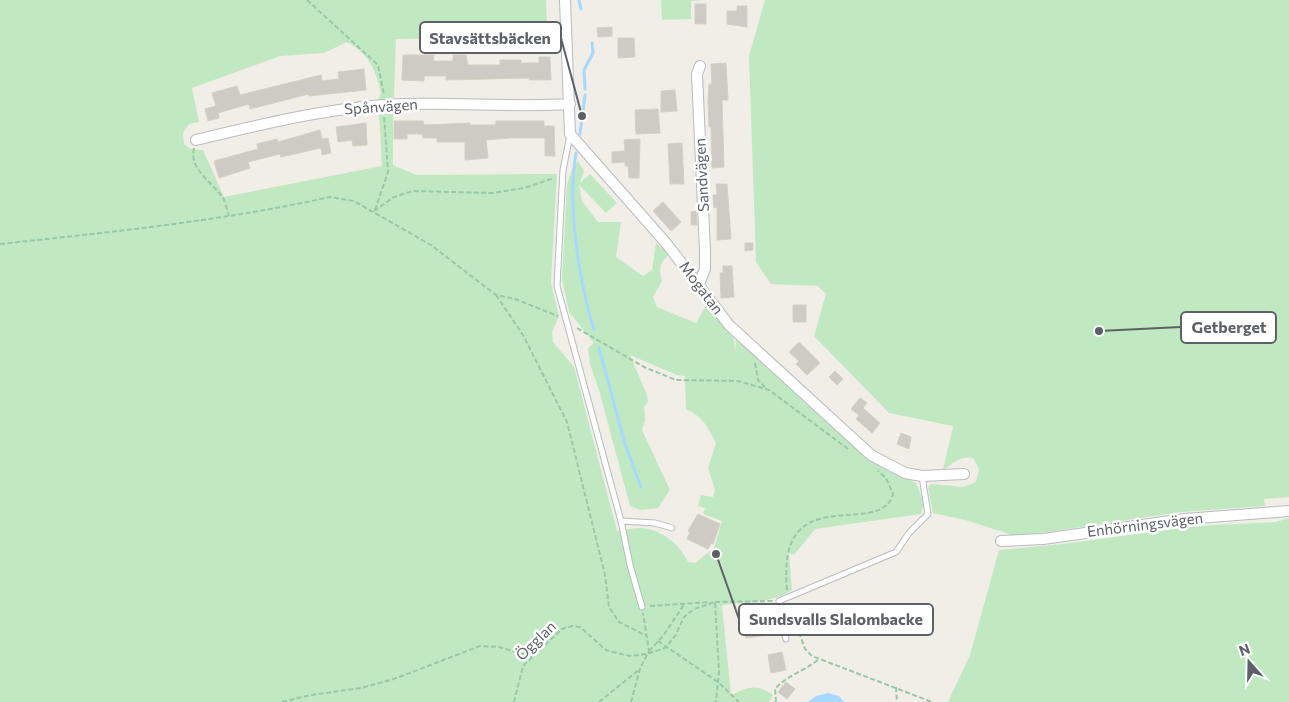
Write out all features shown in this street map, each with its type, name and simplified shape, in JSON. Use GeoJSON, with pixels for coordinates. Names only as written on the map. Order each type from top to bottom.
{"type":"FeatureCollection","features":[{"type":"Feature","properties":{"kind":"street"},"geometry":{"type":"LineString","coordinates":[[565,0],[570,134]]}},
{"type":"Feature","properties":{"kind":"street","name":"Sandvägen"},"geometry":{"type":"LineString","coordinates":[[699,284],[705,269],[697,74],[700,66]]}},
{"type":"Feature","properties":{"kind":"street","name":"Spånvägen"},"geometry":{"type":"LineString","coordinates":[[196,140],[311,114],[384,105],[570,104]]}},
{"type":"Feature","properties":{"kind":"street","name":"Mogatan"},"geometry":{"type":"LineString","coordinates":[[570,134],[666,243],[729,325],[870,455],[905,473],[922,476],[964,474]]}},
{"type":"Feature","properties":{"kind":"street","name":"Enhörningsvägen"},"geometry":{"type":"LineString","coordinates":[[1001,541],[1043,539],[1185,519],[1289,511]]}},
{"type":"Feature","properties":{"kind":"lane"},"geometry":{"type":"LineString","coordinates":[[570,134],[565,152],[563,175],[557,286],[621,521],[630,565],[642,607]]}},
{"type":"Feature","properties":{"kind":"lane"},"geometry":{"type":"LineString","coordinates":[[786,639],[779,602],[896,552],[909,533],[928,514],[922,476]]}},
{"type":"Feature","properties":{"kind":"lane"},"geometry":{"type":"LineString","coordinates":[[621,521],[655,523],[672,528]]}},
{"type":"Feature","properties":{"kind":"path"},"geometry":{"type":"LineString","coordinates":[[196,140],[192,156],[194,162],[221,194],[229,216]]}},
{"type":"Feature","properties":{"kind":"path"},"geometry":{"type":"LineString","coordinates":[[374,211],[394,197],[413,191],[493,194],[524,188],[563,175]]}},
{"type":"Feature","properties":{"kind":"path"},"geometry":{"type":"LineString","coordinates":[[0,244],[103,234],[229,216],[330,197],[354,201],[437,249],[496,295],[523,335],[567,422],[605,575],[609,606],[619,622],[647,636]]}},
{"type":"Feature","properties":{"kind":"path"},"geometry":{"type":"LineString","coordinates":[[496,295],[559,316],[644,367],[676,380],[738,380],[769,390]]}},
{"type":"Feature","properties":{"kind":"path"},"geometry":{"type":"LineString","coordinates":[[761,354],[755,362],[758,380],[853,452]]}},
{"type":"Feature","properties":{"kind":"path"},"geometry":{"type":"LineString","coordinates":[[875,468],[886,478],[893,494],[891,500],[886,507],[877,511],[825,516],[812,521],[801,529],[794,538],[786,558],[788,597],[805,649],[812,656],[932,702]]}},
{"type":"Feature","properties":{"kind":"path"},"geometry":{"type":"LineString","coordinates":[[668,645],[684,617],[699,606],[715,602]]}},
{"type":"Feature","properties":{"kind":"path"},"geometry":{"type":"LineString","coordinates":[[715,602],[718,682],[716,702]]}},
{"type":"Feature","properties":{"kind":"path"},"geometry":{"type":"LineString","coordinates":[[649,651],[642,607],[685,603],[779,602]]}},
{"type":"Feature","properties":{"kind":"path"},"geometry":{"type":"LineString","coordinates":[[631,702],[640,669],[647,654],[685,603]]}},
{"type":"Feature","properties":{"kind":"path","name":"Ögglan"},"geometry":{"type":"LineString","coordinates":[[514,702],[523,666],[562,629],[572,626],[580,627],[606,650],[630,656],[659,652],[668,645]]}},
{"type":"Feature","properties":{"kind":"path"},"geometry":{"type":"LineString","coordinates":[[658,640],[668,645],[718,682],[739,702]]}},
{"type":"Feature","properties":{"kind":"path"},"geometry":{"type":"LineString","coordinates":[[282,702],[311,695],[361,688],[394,679],[480,646],[499,647],[533,657]]}},
{"type":"Feature","properties":{"kind":"path"},"geometry":{"type":"LineString","coordinates":[[776,702],[775,689],[784,679],[805,670],[819,659]]}},
{"type":"Feature","properties":{"kind":"path"},"geometry":{"type":"LineString","coordinates":[[599,702],[640,669]]}},
{"type":"Feature","properties":{"kind":"path"},"geometry":{"type":"LineString","coordinates":[[896,687],[897,702]]}},
{"type":"Feature","properties":{"kind":"green space"},"geometry":{"type":"Polygon","coordinates":[[[0,0],[546,0],[547,23],[562,38],[396,39],[394,98],[378,100],[381,93],[374,70],[366,57],[347,42],[324,53],[280,56],[192,88],[199,122],[189,124],[183,133],[184,144],[191,149],[203,150],[224,197],[382,166],[379,113],[393,112],[393,165],[416,175],[557,174],[551,283],[559,316],[552,332],[553,342],[574,367],[617,531],[641,528],[656,531],[675,544],[688,562],[695,563],[714,548],[722,521],[703,514],[705,508],[698,506],[701,495],[713,497],[715,490],[708,468],[716,443],[697,415],[686,409],[685,376],[677,375],[630,355],[647,395],[648,402],[644,407],[645,420],[642,430],[670,490],[658,508],[641,510],[630,506],[599,390],[590,364],[588,348],[594,343],[569,312],[562,279],[567,185],[571,172],[578,161],[584,171],[580,183],[590,174],[617,203],[606,213],[579,185],[582,201],[598,222],[621,222],[616,257],[643,276],[652,270],[656,243],[669,254],[661,266],[662,281],[653,297],[657,307],[696,323],[707,304],[734,339],[735,353],[736,340],[866,456],[916,483],[924,503],[921,514],[815,529],[794,555],[789,553],[792,590],[768,600],[722,605],[731,695],[747,688],[757,688],[773,695],[769,702],[0,702],[0,0]]]}},
{"type":"Feature","properties":{"kind":"green space"},"geometry":{"type":"Polygon","coordinates":[[[661,0],[705,0],[691,1],[691,19],[662,20],[661,0]]]}},
{"type":"Feature","properties":{"kind":"green space"},"geometry":{"type":"Polygon","coordinates":[[[765,0],[1289,0],[1289,497],[1264,499],[1265,506],[1181,512],[1034,534],[1012,535],[969,521],[933,513],[928,487],[931,484],[963,487],[976,482],[979,469],[973,458],[969,457],[957,461],[943,470],[953,426],[889,413],[814,336],[826,294],[818,286],[771,284],[756,262],[749,56],[765,0]]]}},
{"type":"Feature","properties":{"kind":"green space"},"geometry":{"type":"Polygon","coordinates":[[[1289,518],[1289,702],[948,702],[970,655],[999,550],[1063,544],[1195,526],[1276,522],[1289,518]]]}},
{"type":"Feature","properties":{"kind":"water"},"geometry":{"type":"Polygon","coordinates":[[[828,693],[839,696],[844,702],[808,702],[816,696],[828,693]]]}},
{"type":"Feature","properties":{"kind":"building"},"geometry":{"type":"Polygon","coordinates":[[[695,4],[706,4],[706,24],[695,24],[695,4]]]}},
{"type":"Feature","properties":{"kind":"building"},"geometry":{"type":"Polygon","coordinates":[[[737,6],[747,6],[747,27],[727,24],[727,11],[737,11],[737,6]]]}},
{"type":"Feature","properties":{"kind":"building"},"geometry":{"type":"Polygon","coordinates":[[[612,27],[612,36],[598,37],[597,28],[612,27]]]}},
{"type":"Feature","properties":{"kind":"building"},"geometry":{"type":"Polygon","coordinates":[[[618,38],[634,38],[635,57],[618,58],[618,38]]]}},
{"type":"Feature","properties":{"kind":"building"},"geometry":{"type":"Polygon","coordinates":[[[403,55],[434,55],[433,61],[453,61],[453,55],[466,55],[468,65],[500,65],[500,60],[521,60],[521,63],[539,63],[539,57],[550,57],[551,80],[529,80],[529,78],[446,80],[446,76],[424,76],[424,81],[402,80],[403,55]]]}},
{"type":"Feature","properties":{"kind":"building"},"geometry":{"type":"Polygon","coordinates":[[[726,63],[728,100],[722,100],[724,167],[712,168],[708,102],[709,84],[712,84],[711,64],[726,63]]]}},
{"type":"Feature","properties":{"kind":"building"},"geometry":{"type":"Polygon","coordinates":[[[364,69],[366,90],[309,96],[309,94],[250,109],[249,104],[218,113],[219,118],[208,121],[205,109],[216,106],[212,93],[237,86],[240,95],[321,75],[322,81],[339,79],[338,72],[364,69]]]}},
{"type":"Feature","properties":{"kind":"building"},"geometry":{"type":"Polygon","coordinates":[[[675,90],[677,111],[661,112],[661,91],[675,90]]]}},
{"type":"Feature","properties":{"kind":"building"},"geometry":{"type":"Polygon","coordinates":[[[658,109],[660,133],[636,134],[635,110],[658,109]]]}},
{"type":"Feature","properties":{"kind":"building"},"geometry":{"type":"Polygon","coordinates":[[[394,121],[423,121],[424,125],[470,123],[470,125],[496,125],[496,121],[544,121],[544,126],[554,126],[555,156],[545,156],[545,138],[511,138],[486,140],[488,158],[465,160],[465,142],[437,142],[437,138],[423,138],[422,134],[407,134],[407,139],[394,139],[394,121]]]}},
{"type":"Feature","properties":{"kind":"building"},"geometry":{"type":"Polygon","coordinates":[[[366,123],[367,145],[353,146],[352,140],[338,142],[336,127],[366,123]]]}},
{"type":"Feature","properties":{"kind":"building"},"geometry":{"type":"Polygon","coordinates":[[[320,130],[322,139],[328,138],[331,153],[322,155],[321,148],[281,157],[280,154],[248,162],[250,168],[219,178],[214,161],[258,149],[257,144],[277,139],[278,142],[320,130]]]}},
{"type":"Feature","properties":{"kind":"building"},"geometry":{"type":"Polygon","coordinates":[[[640,139],[639,178],[629,178],[628,166],[625,166],[625,162],[612,163],[612,152],[625,151],[624,140],[640,139]]]}},
{"type":"Feature","properties":{"kind":"building"},"geometry":{"type":"Polygon","coordinates":[[[682,143],[684,184],[670,184],[668,144],[682,143]]]}},
{"type":"Feature","properties":{"kind":"building"},"geometry":{"type":"Polygon","coordinates":[[[716,184],[727,184],[731,239],[717,240],[717,207],[714,208],[713,195],[717,195],[716,184]]]}},
{"type":"Feature","properties":{"kind":"building"},"geometry":{"type":"Polygon","coordinates":[[[663,202],[681,222],[671,231],[653,211],[663,202]]]}},
{"type":"Feature","properties":{"kind":"building"},"geometry":{"type":"Polygon","coordinates":[[[696,211],[697,225],[691,225],[691,212],[696,211]]]}},
{"type":"Feature","properties":{"kind":"building"},"geometry":{"type":"Polygon","coordinates":[[[745,243],[753,243],[753,250],[745,251],[745,243]]]}},
{"type":"Feature","properties":{"kind":"building"},"geometry":{"type":"Polygon","coordinates":[[[723,266],[732,266],[734,297],[721,298],[720,273],[723,273],[723,266]]]}},
{"type":"Feature","properties":{"kind":"building"},"geometry":{"type":"Polygon","coordinates":[[[793,305],[806,305],[806,322],[793,322],[793,305]]]}},
{"type":"Feature","properties":{"kind":"building"},"geometry":{"type":"Polygon","coordinates":[[[799,342],[820,363],[807,375],[796,364],[799,361],[789,352],[799,342]]]}},
{"type":"Feature","properties":{"kind":"building"},"geometry":{"type":"Polygon","coordinates":[[[835,371],[843,379],[837,385],[829,377],[835,371]]]}},
{"type":"Feature","properties":{"kind":"building"},"geometry":{"type":"Polygon","coordinates":[[[860,398],[867,403],[863,408],[880,423],[872,433],[856,419],[859,415],[851,409],[860,398]]]}},
{"type":"Feature","properties":{"kind":"building"},"geometry":{"type":"Polygon","coordinates":[[[901,433],[911,437],[909,449],[897,444],[901,433]]]}},
{"type":"Feature","properties":{"kind":"building"},"geometry":{"type":"Polygon","coordinates":[[[698,514],[720,524],[713,544],[711,543],[708,549],[687,539],[690,532],[688,531],[698,514]]]}},
{"type":"Feature","properties":{"kind":"building"},"geometry":{"type":"Polygon","coordinates":[[[773,619],[775,634],[746,638],[743,624],[773,619]]]}},
{"type":"Feature","properties":{"kind":"building"},"geometry":{"type":"Polygon","coordinates":[[[782,652],[786,670],[771,673],[768,655],[782,652]]]}},
{"type":"Feature","properties":{"kind":"building"},"geometry":{"type":"Polygon","coordinates":[[[786,682],[795,689],[787,699],[778,692],[786,682]]]}},
{"type":"Feature","properties":{"kind":"waterway"},"geometry":{"type":"LineString","coordinates":[[579,0],[581,9]]}},
{"type":"Feature","properties":{"kind":"waterway"},"geometry":{"type":"LineString","coordinates":[[585,89],[584,70],[593,53],[592,43]]}},
{"type":"Feature","properties":{"kind":"waterway"},"geometry":{"type":"LineString","coordinates":[[580,134],[585,95]]}},
{"type":"Feature","properties":{"kind":"waterway"},"geometry":{"type":"LineString","coordinates":[[576,153],[573,195],[576,242],[579,266],[594,330]]}},
{"type":"Feature","properties":{"kind":"waterway"},"geometry":{"type":"LineString","coordinates":[[599,348],[625,444],[641,487]]}},
{"type":"Feature","properties":{"kind":"place","name":"Stavsättsbäcken"},"geometry":{"type":"Point","coordinates":[582,116]}},
{"type":"Feature","properties":{"kind":"place","name":"Getberget"},"geometry":{"type":"Point","coordinates":[1099,331]}},
{"type":"Feature","properties":{"kind":"place","name":"Sundsvalls Slalombacke"},"geometry":{"type":"Point","coordinates":[716,554]}}]}
